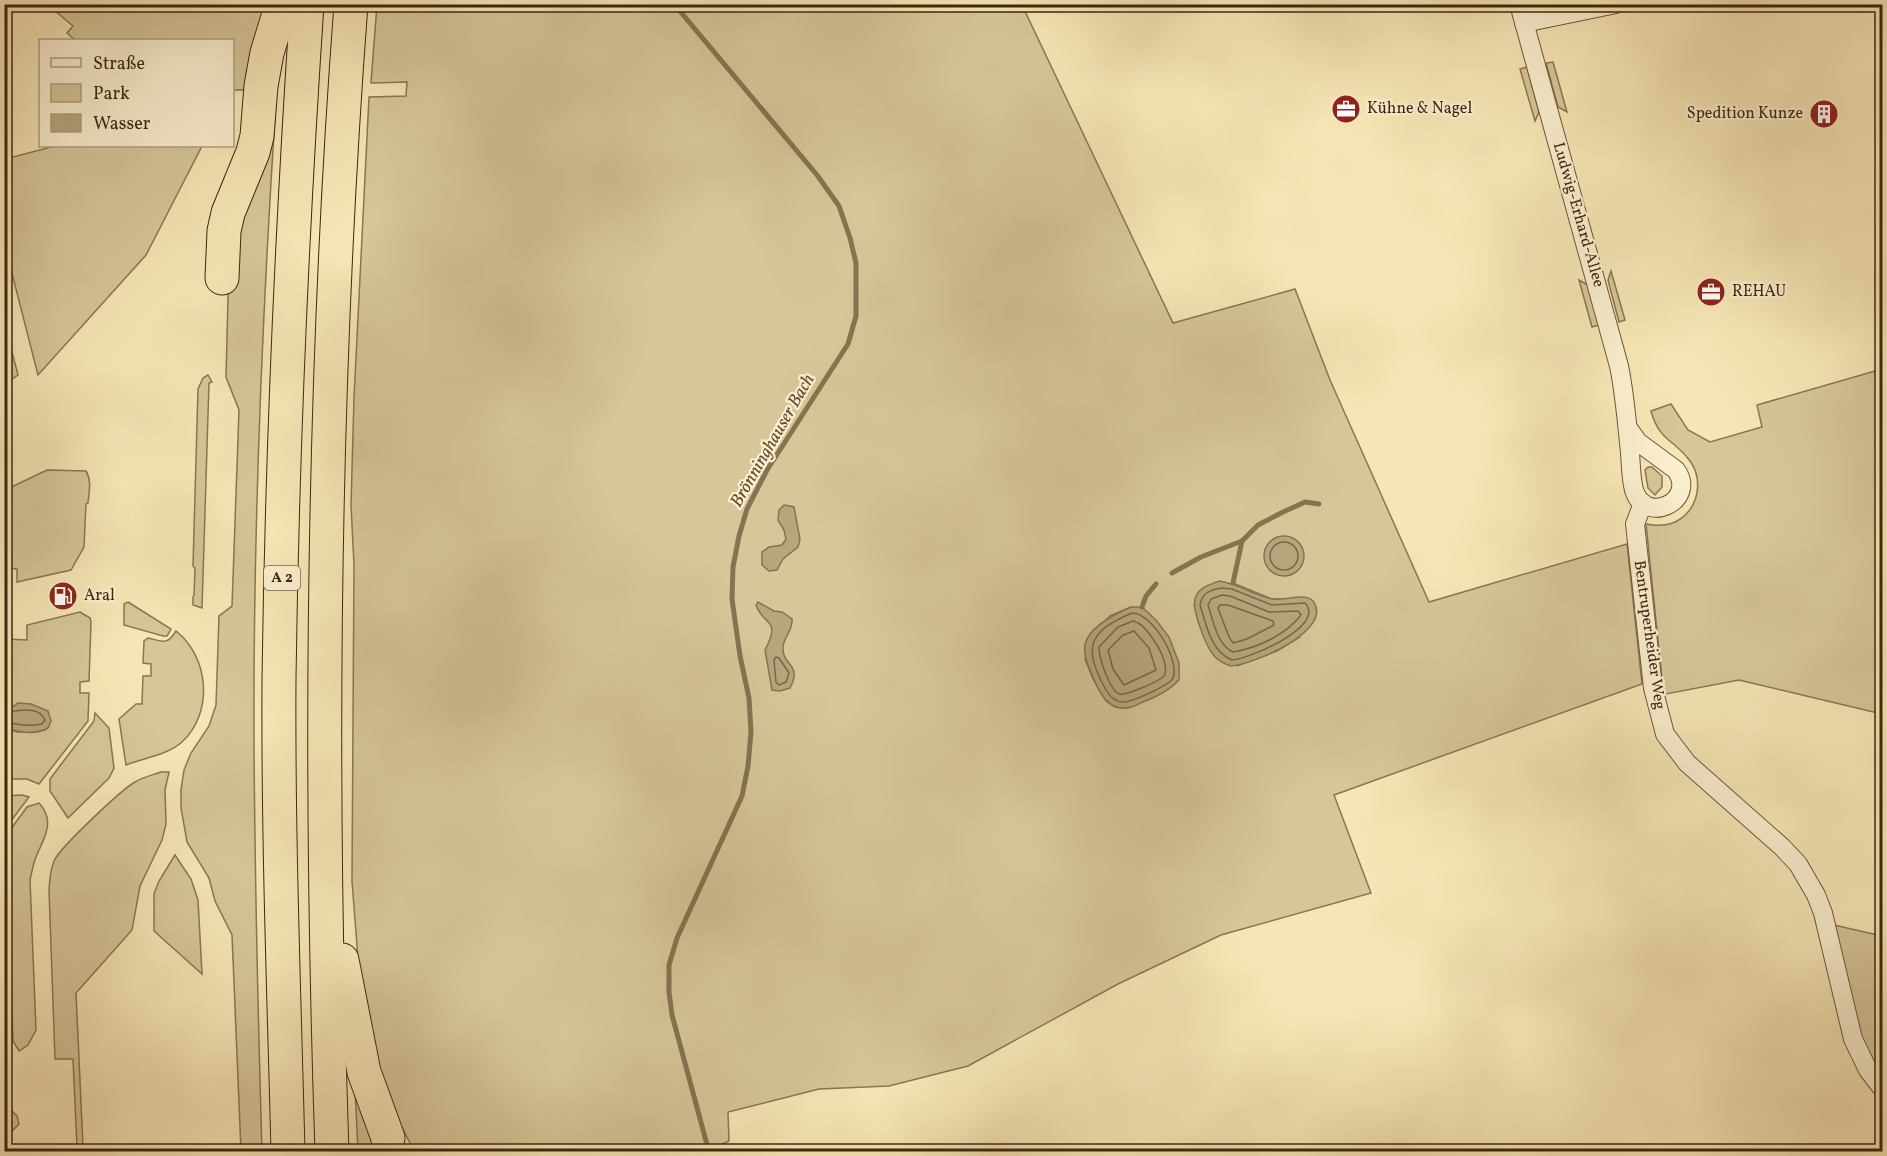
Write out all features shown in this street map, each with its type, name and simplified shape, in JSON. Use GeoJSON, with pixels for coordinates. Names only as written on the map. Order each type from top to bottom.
{"type":"FeatureCollection","features":[{"type":"Feature","properties":{"kind":"highway"},"geometry":{"type":"LineString","coordinates":[[222,278],[224,231],[228,213],[253,152],[267,53],[282,4]]}},
{"type":"Feature","properties":{"kind":"highway","name":"A 2"},"geometry":{"type":"LineString","coordinates":[[288,1152],[280,888],[280,668],[292,221],[307,4]]}},
{"type":"Feature","properties":{"kind":"highway"},"geometry":{"type":"LineString","coordinates":[[332,1152],[325,876],[326,550],[337,235],[351,4]]}},
{"type":"Feature","properties":{"kind":"highway"},"geometry":{"type":"LineString","coordinates":[[325,876],[364,1072],[388,1138]]}},
{"type":"Feature","properties":{"kind":"street","name":"Ludwig-Erhard-Allee"},"geometry":{"type":"LineString","coordinates":[[1519,4],[1617,358],[1622,381],[1634,490],[1643,503]]}},
{"type":"Feature","properties":{"kind":"street"},"geometry":{"type":"LineString","coordinates":[[1524,23],[1616,4]]}},
{"type":"Feature","properties":{"kind":"street"},"geometry":{"type":"LineString","coordinates":[[1628,428],[1638,442],[1676,470],[1680,481],[1677,498],[1672,504],[1663,508],[1654,508],[1643,503]]}},
{"type":"Feature","properties":{"kind":"street","name":"Bentruperheider Weg"},"geometry":{"type":"LineString","coordinates":[[1643,503],[1636,516],[1635,524],[1653,688],[1665,734],[1686,764],[1782,847],[1804,873],[1823,913],[1853,1039],[1868,1070],[1882,1088]]}},
{"type":"Feature","properties":{"kind":"green space"},"geometry":{"type":"Polygon","coordinates":[[[48,5],[269,5],[246,90],[234,90],[234,39],[74,39],[67,33],[73,26],[48,5]]]}},
{"type":"Feature","properties":{"kind":"green space"},"geometry":{"type":"Polygon","coordinates":[[[377,5],[1022,5],[1173,323],[1295,289],[1330,380],[1429,602],[1627,544],[1642,684],[1334,795],[1371,893],[1221,935],[1118,984],[968,1066],[889,1086],[819,1089],[728,1112],[729,1141],[722,1144],[726,1151],[414,1151],[387,1098],[376,1066],[360,984],[352,881],[354,565],[351,505],[369,97],[406,96],[407,82],[371,83],[377,5]],[[1233,583],[1194,605],[1209,648],[1237,666],[1277,651],[1300,637],[1286,599],[1272,599],[1233,583]],[[1131,607],[1110,616],[1092,634],[1085,659],[1106,701],[1115,707],[1127,708],[1154,697],[1131,607]]]}},
{"type":"Feature","properties":{"kind":"green space"},"geometry":{"type":"Polygon","coordinates":[[[1553,62],[1567,112],[1558,107],[1546,63],[1553,62]]]}},
{"type":"Feature","properties":{"kind":"green space"},"geometry":{"type":"Polygon","coordinates":[[[1527,67],[1539,112],[1535,121],[1520,69],[1527,67]]]}},
{"type":"Feature","properties":{"kind":"green space"},"geometry":{"type":"Polygon","coordinates":[[[276,102],[263,343],[255,584],[254,796],[262,1151],[241,1151],[232,935],[215,901],[209,878],[187,842],[181,808],[181,790],[184,770],[191,753],[209,726],[216,705],[219,616],[232,606],[239,410],[226,377],[229,260],[276,102]]]}},
{"type":"Feature","properties":{"kind":"green space"},"geometry":{"type":"Polygon","coordinates":[[[51,147],[201,147],[146,255],[38,375],[5,246],[5,159],[51,147]]]}},
{"type":"Feature","properties":{"kind":"green space"},"geometry":{"type":"Polygon","coordinates":[[[1611,271],[1625,320],[1619,322],[1608,280],[1611,271]]]}},
{"type":"Feature","properties":{"kind":"green space"},"geometry":{"type":"Polygon","coordinates":[[[1579,280],[1588,285],[1599,325],[1592,327],[1579,280]]]}},
{"type":"Feature","properties":{"kind":"green space"},"geometry":{"type":"Polygon","coordinates":[[[5,325],[18,375],[4,384],[5,325]]]}},
{"type":"Feature","properties":{"kind":"green space"},"geometry":{"type":"Polygon","coordinates":[[[1882,369],[1882,714],[1739,680],[1666,694],[1662,679],[1646,524],[1668,524],[1679,520],[1692,506],[1698,487],[1694,467],[1658,429],[1651,411],[1671,404],[1688,430],[1710,442],[1762,427],[1757,405],[1882,369]]]}},
{"type":"Feature","properties":{"kind":"green space"},"geometry":{"type":"Polygon","coordinates":[[[208,375],[212,382],[209,383],[202,608],[193,605],[195,568],[193,566],[198,389],[203,378],[208,375]]]}},
{"type":"Feature","properties":{"kind":"green space"},"geometry":{"type":"Polygon","coordinates":[[[1652,467],[1662,476],[1662,487],[1655,495],[1648,488],[1645,470],[1652,467]]]}},
{"type":"Feature","properties":{"kind":"green space"},"geometry":{"type":"Polygon","coordinates":[[[47,470],[86,471],[88,475],[90,487],[86,504],[84,547],[71,570],[17,582],[17,569],[5,568],[5,490],[47,470]]]}},
{"type":"Feature","properties":{"kind":"green space"},"geometry":{"type":"Polygon","coordinates":[[[128,602],[171,629],[167,636],[124,625],[124,604],[128,602]]]}},
{"type":"Feature","properties":{"kind":"green space"},"geometry":{"type":"Polygon","coordinates":[[[80,612],[90,618],[91,622],[89,681],[80,682],[80,693],[89,693],[88,721],[39,784],[27,779],[5,779],[4,727],[17,732],[44,730],[14,706],[5,706],[5,639],[27,640],[27,625],[80,612]]]}},
{"type":"Feature","properties":{"kind":"green space"},"geometry":{"type":"Polygon","coordinates":[[[176,631],[187,642],[201,670],[203,701],[199,716],[192,730],[182,742],[163,753],[126,765],[119,719],[136,704],[142,704],[143,676],[151,676],[151,664],[143,663],[144,641],[148,638],[167,641],[176,631]]]}},
{"type":"Feature","properties":{"kind":"green space"},"geometry":{"type":"Polygon","coordinates":[[[95,713],[109,728],[114,768],[109,778],[68,818],[50,791],[50,779],[94,721],[95,713]]]}},
{"type":"Feature","properties":{"kind":"green space"},"geometry":{"type":"Polygon","coordinates":[[[161,772],[169,772],[165,790],[166,824],[162,840],[140,886],[132,930],[76,993],[83,1147],[77,1147],[73,1059],[55,1059],[49,890],[51,870],[60,852],[106,806],[135,782],[161,772]]]}},
{"type":"Feature","properties":{"kind":"green space"},"geometry":{"type":"Polygon","coordinates":[[[5,796],[29,797],[5,829],[5,796]]]}},
{"type":"Feature","properties":{"kind":"green space"},"geometry":{"type":"Polygon","coordinates":[[[39,803],[47,816],[48,823],[30,880],[36,1030],[28,1045],[19,1051],[13,1041],[5,837],[27,807],[39,803]]]}},
{"type":"Feature","properties":{"kind":"green space"},"geometry":{"type":"Polygon","coordinates":[[[175,855],[191,879],[198,900],[202,974],[154,931],[154,894],[175,855]]]}},
{"type":"Feature","properties":{"kind":"green space"},"geometry":{"type":"Polygon","coordinates":[[[1834,925],[1882,936],[1882,1076],[1859,1033],[1834,925]]]}},
{"type":"Feature","properties":{"kind":"green space"},"geometry":{"type":"Polygon","coordinates":[[[4,940],[9,1055],[4,1055],[4,940]]]}},
{"type":"Feature","properties":{"kind":"green space"},"geometry":{"type":"Polygon","coordinates":[[[354,1067],[378,1147],[378,1151],[358,1151],[354,1067]]]}},
{"type":"Feature","properties":{"kind":"green space"},"geometry":{"type":"Polygon","coordinates":[[[5,1104],[17,1116],[19,1124],[7,1136],[5,1133],[5,1104]]]}},
{"type":"Feature","properties":{"kind":"water"},"geometry":{"type":"Polygon","coordinates":[[[784,505],[794,507],[800,539],[798,547],[783,559],[777,570],[769,571],[762,565],[762,552],[769,547],[782,545],[786,539],[778,520],[779,510],[784,505]]]}},
{"type":"Feature","properties":{"kind":"water"},"geometry":{"type":"Polygon","coordinates":[[[1284,536],[1298,542],[1304,556],[1298,570],[1284,576],[1270,570],[1264,556],[1270,542],[1284,536]]]}},
{"type":"Feature","properties":{"kind":"water"},"geometry":{"type":"Polygon","coordinates":[[[1219,581],[1272,599],[1309,598],[1313,601],[1317,612],[1312,624],[1288,644],[1255,660],[1231,666],[1218,660],[1207,645],[1195,609],[1196,596],[1200,590],[1219,581]]]}},
{"type":"Feature","properties":{"kind":"water"},"geometry":{"type":"Polygon","coordinates":[[[758,602],[792,619],[783,647],[794,674],[790,688],[780,691],[772,690],[765,650],[772,632],[770,623],[759,612],[756,605],[758,602]]]}},
{"type":"Feature","properties":{"kind":"water"},"geometry":{"type":"Polygon","coordinates":[[[1131,607],[1142,607],[1169,637],[1179,663],[1179,680],[1157,696],[1131,707],[1119,708],[1108,702],[1097,687],[1086,660],[1085,644],[1092,631],[1098,626],[1131,607]]]}},
{"type":"Feature","properties":{"kind":"water"},"geometry":{"type":"Polygon","coordinates":[[[18,703],[31,704],[48,711],[51,721],[48,728],[38,732],[26,732],[5,727],[5,706],[14,706],[18,703]]]}},
{"type":"Feature","properties":{"kind":"waterway","name":"Brönninghauser Bach"},"geometry":{"type":"LineString","coordinates":[[674,4],[817,175],[839,206],[856,263],[856,316],[848,344],[767,470],[747,509],[733,567],[732,599],[749,698],[751,732],[748,766],[742,796],[677,938],[669,965],[672,1015],[709,1152]]}},
{"type":"Feature","properties":{"kind":"waterway"},"geometry":{"type":"LineString","coordinates":[[1172,573],[1201,557],[1242,541],[1258,525],[1283,512],[1305,502],[1319,504]]}},
{"type":"Feature","properties":{"kind":"waterway"},"geometry":{"type":"LineString","coordinates":[[1233,583],[1242,541]]}},
{"type":"Feature","properties":{"kind":"waterway"},"geometry":{"type":"LineString","coordinates":[[1142,607],[1146,596],[1156,584]]}},
{"type":"Feature","properties":{"kind":"place","name":"Kühne & Nagel"},"geometry":{"type":"Point","coordinates":[1346,109]}},
{"type":"Feature","properties":{"kind":"place","name":"Spedition Kunze"},"geometry":{"type":"Point","coordinates":[1824,114]}},
{"type":"Feature","properties":{"kind":"place","name":"REHAU"},"geometry":{"type":"Point","coordinates":[1711,292]}},
{"type":"Feature","properties":{"kind":"place","name":"Aral"},"geometry":{"type":"Point","coordinates":[63,596]}}]}
